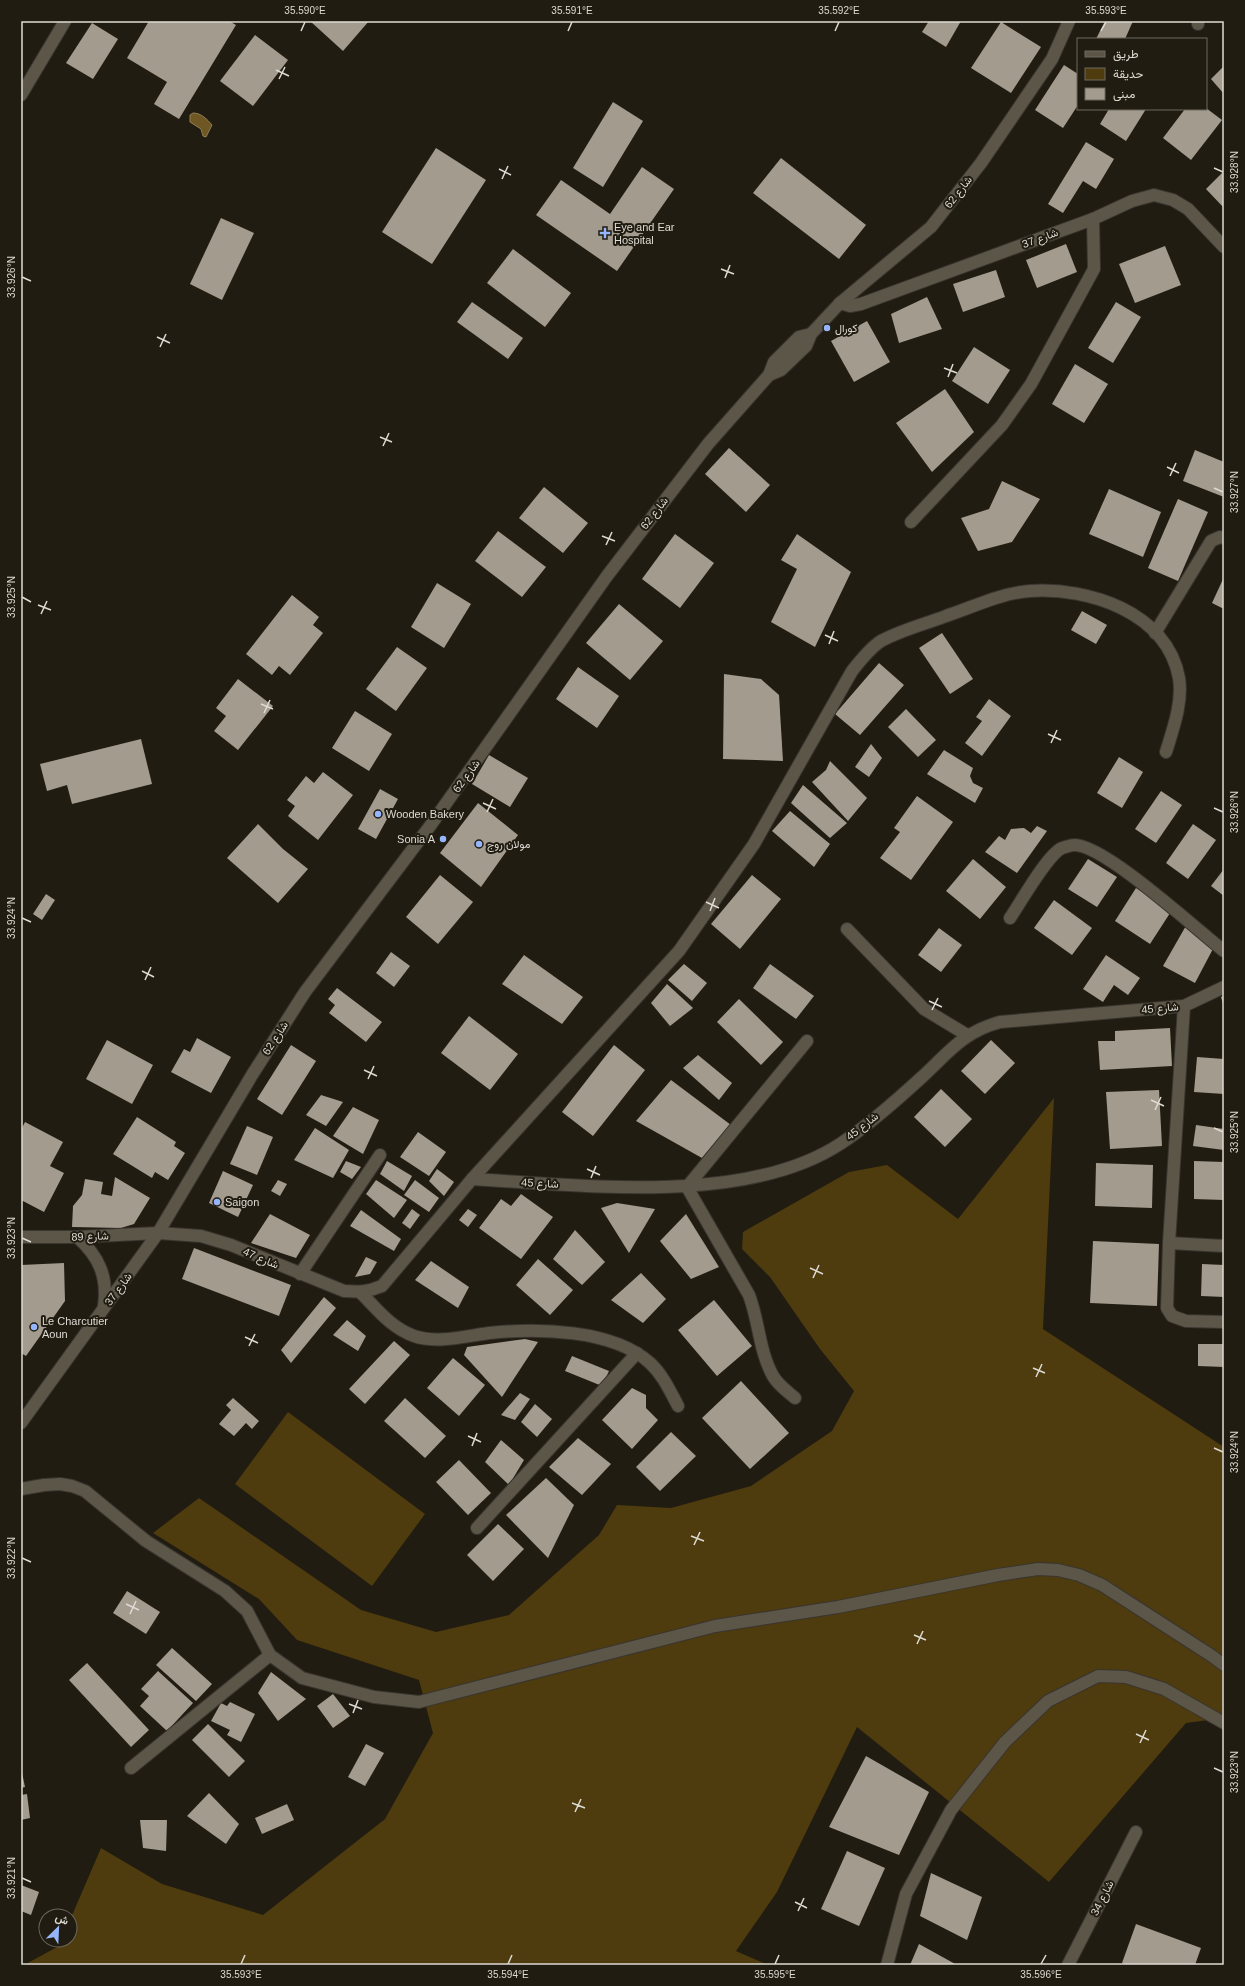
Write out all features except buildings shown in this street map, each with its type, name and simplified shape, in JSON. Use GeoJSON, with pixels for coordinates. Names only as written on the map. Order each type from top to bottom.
{"type":"FeatureCollection","features":[{"type":"Feature","properties":{"kind":"street"},"geometry":{"type":"LineString","coordinates":[[21,95],[64,21]]}},
{"type":"Feature","properties":{"kind":"street","name":"شارع 62"},"geometry":{"type":"LineString","coordinates":[[158,1233],[252,1075],[305,992],[430,826],[607,576],[708,444],[769,375],[781,370],[806,346],[811,334],[840,303],[931,227],[980,163],[1052,59],[1069,21]]}},
{"type":"Feature","properties":{"kind":"street","name":"شارع 37"},"geometry":{"type":"LineString","coordinates":[[840,303],[850,306],[861,304],[1093,219],[1132,201],[1154,195],[1173,200],[1188,210],[1224,247]]}},
{"type":"Feature","properties":{"kind":"street"},"geometry":{"type":"LineString","coordinates":[[911,522],[1002,425],[1031,384],[1094,269],[1093,219]]}},
{"type":"Feature","properties":{"kind":"street"},"geometry":{"type":"LineString","coordinates":[[1155,633],[1211,541],[1220,537],[1224,538]]}},
{"type":"Feature","properties":{"kind":"street"},"geometry":{"type":"LineString","coordinates":[[360,1292],[382,1286],[472,1179],[679,951],[754,844],[852,671],[861,659],[881,642],[1007,595],[1029,591],[1077,594],[1112,603],[1132,613],[1155,633],[1171,653],[1179,678],[1179,698],[1175,722],[1166,752]]}},
{"type":"Feature","properties":{"kind":"street"},"geometry":{"type":"LineString","coordinates":[[1010,918],[1051,857],[1061,849],[1074,845],[1081,846],[1117,864],[1224,951]]}},
{"type":"Feature","properties":{"kind":"street"},"geometry":{"type":"LineString","coordinates":[[848,930],[924,1009],[967,1035]]}},
{"type":"Feature","properties":{"kind":"street","name":"شارع 45"},"geometry":{"type":"LineString","coordinates":[[472,1179],[592,1186],[687,1187],[765,1175],[795,1166],[839,1144],[921,1078],[967,1035],[983,1026],[1000,1022],[1184,1006],[1224,987]]}},
{"type":"Feature","properties":{"kind":"street"},"geometry":{"type":"LineString","coordinates":[[1184,1006],[1169,1243],[1167,1308],[1172,1316],[1186,1321],[1224,1322]]}},
{"type":"Feature","properties":{"kind":"street"},"geometry":{"type":"LineString","coordinates":[[795,1398],[781,1387],[774,1376],[766,1359],[756,1311],[749,1295],[687,1187],[807,1041]]}},
{"type":"Feature","properties":{"kind":"street"},"geometry":{"type":"LineString","coordinates":[[300,1274],[380,1155]]}},
{"type":"Feature","properties":{"kind":"street","name":"شارع 37"},"geometry":{"type":"LineString","coordinates":[[21,1423],[158,1233]]}},
{"type":"Feature","properties":{"kind":"street","name":"شارع 89"},"geometry":{"type":"LineString","coordinates":[[21,1237],[77,1237],[158,1233]]}},
{"type":"Feature","properties":{"kind":"street","name":"شارع 47"},"geometry":{"type":"LineString","coordinates":[[158,1233],[201,1236],[231,1245],[344,1291],[360,1292]]}},
{"type":"Feature","properties":{"kind":"street"},"geometry":{"type":"LineString","coordinates":[[77,1237],[89,1248],[104,1276],[106,1292],[104,1308]]}},
{"type":"Feature","properties":{"kind":"street"},"geometry":{"type":"LineString","coordinates":[[1169,1243],[1224,1246]]}},
{"type":"Feature","properties":{"kind":"street"},"geometry":{"type":"LineString","coordinates":[[360,1292],[395,1327],[415,1336],[436,1340],[502,1332],[576,1332],[616,1344],[637,1353],[650,1362],[660,1374],[678,1406]]}},
{"type":"Feature","properties":{"kind":"street"},"geometry":{"type":"LineString","coordinates":[[477,1528],[637,1353]]}},
{"type":"Feature","properties":{"kind":"street"},"geometry":{"type":"LineString","coordinates":[[21,1489],[60,1484],[72,1486],[85,1491],[146,1541],[225,1591],[247,1611],[270,1655],[302,1678],[374,1698],[419,1702],[715,1626],[838,1607],[998,1575],[1038,1569],[1058,1570],[1079,1575],[1102,1585],[1224,1665]]}},
{"type":"Feature","properties":{"kind":"street"},"geometry":{"type":"LineString","coordinates":[[131,1768],[270,1655]]}},
{"type":"Feature","properties":{"kind":"street"},"geometry":{"type":"LineString","coordinates":[[886,1965],[906,1894],[951,1810],[1005,1742],[1048,1701],[1098,1676],[1126,1677],[1164,1689],[1224,1723]]}},
{"type":"Feature","properties":{"kind":"street","name":"شارع 34"},"geometry":{"type":"LineString","coordinates":[[1068,1965],[1136,1832]]}},
{"type":"Feature","properties":{"kind":"green space"},"geometry":{"type":"Polygon","coordinates":[[[1054,1098],[1043,1329],[1224,1447],[1224,1718],[1186,1723],[1049,1882],[857,1727],[777,1892],[736,1951],[768,1965],[24,1965],[55,1948],[78,1948],[78,1908],[75,1908],[101,1848],[162,1884],[263,1915],[385,1819],[433,1733],[419,1680],[297,1640],[259,1599],[153,1533],[199,1498],[361,1610],[436,1632],[509,1615],[599,1535],[617,1505],[671,1508],[751,1486],[832,1431],[854,1391],[820,1349],[770,1277],[742,1249],[743,1232],[849,1172],[887,1165],[958,1219],[1054,1098]]]}},
{"type":"Feature","properties":{"kind":"green space"},"geometry":{"type":"Polygon","coordinates":[[[288,1412],[425,1514],[372,1586],[235,1484],[288,1412]]]}},
{"type":"Feature","properties":{"kind":"shaded area"},"geometry":{"type":"Polygon","coordinates":[[[193,113],[201,115],[212,125],[206,137],[203,136],[201,129],[190,122],[190,115],[193,113]]]}},
{"type":"Feature","properties":{"kind":"place","name":"Eye and Ear Hospital"},"geometry":{"type":"Point","coordinates":[605,233]}},
{"type":"Feature","properties":{"kind":"place","name":"كورال"},"geometry":{"type":"Point","coordinates":[827,328]}},
{"type":"Feature","properties":{"kind":"place","name":"Wooden Bakery"},"geometry":{"type":"Point","coordinates":[378,814]}},
{"type":"Feature","properties":{"kind":"place","name":"Sonia A"},"geometry":{"type":"Point","coordinates":[443,839]}},
{"type":"Feature","properties":{"kind":"place","name":"مولان روج"},"geometry":{"type":"Point","coordinates":[479,844]}},
{"type":"Feature","properties":{"kind":"place","name":"Saigon"},"geometry":{"type":"Point","coordinates":[217,1202]}},
{"type":"Feature","properties":{"kind":"place","name":"Le Charcutier Aoun"},"geometry":{"type":"Point","coordinates":[34,1327]}}]}
